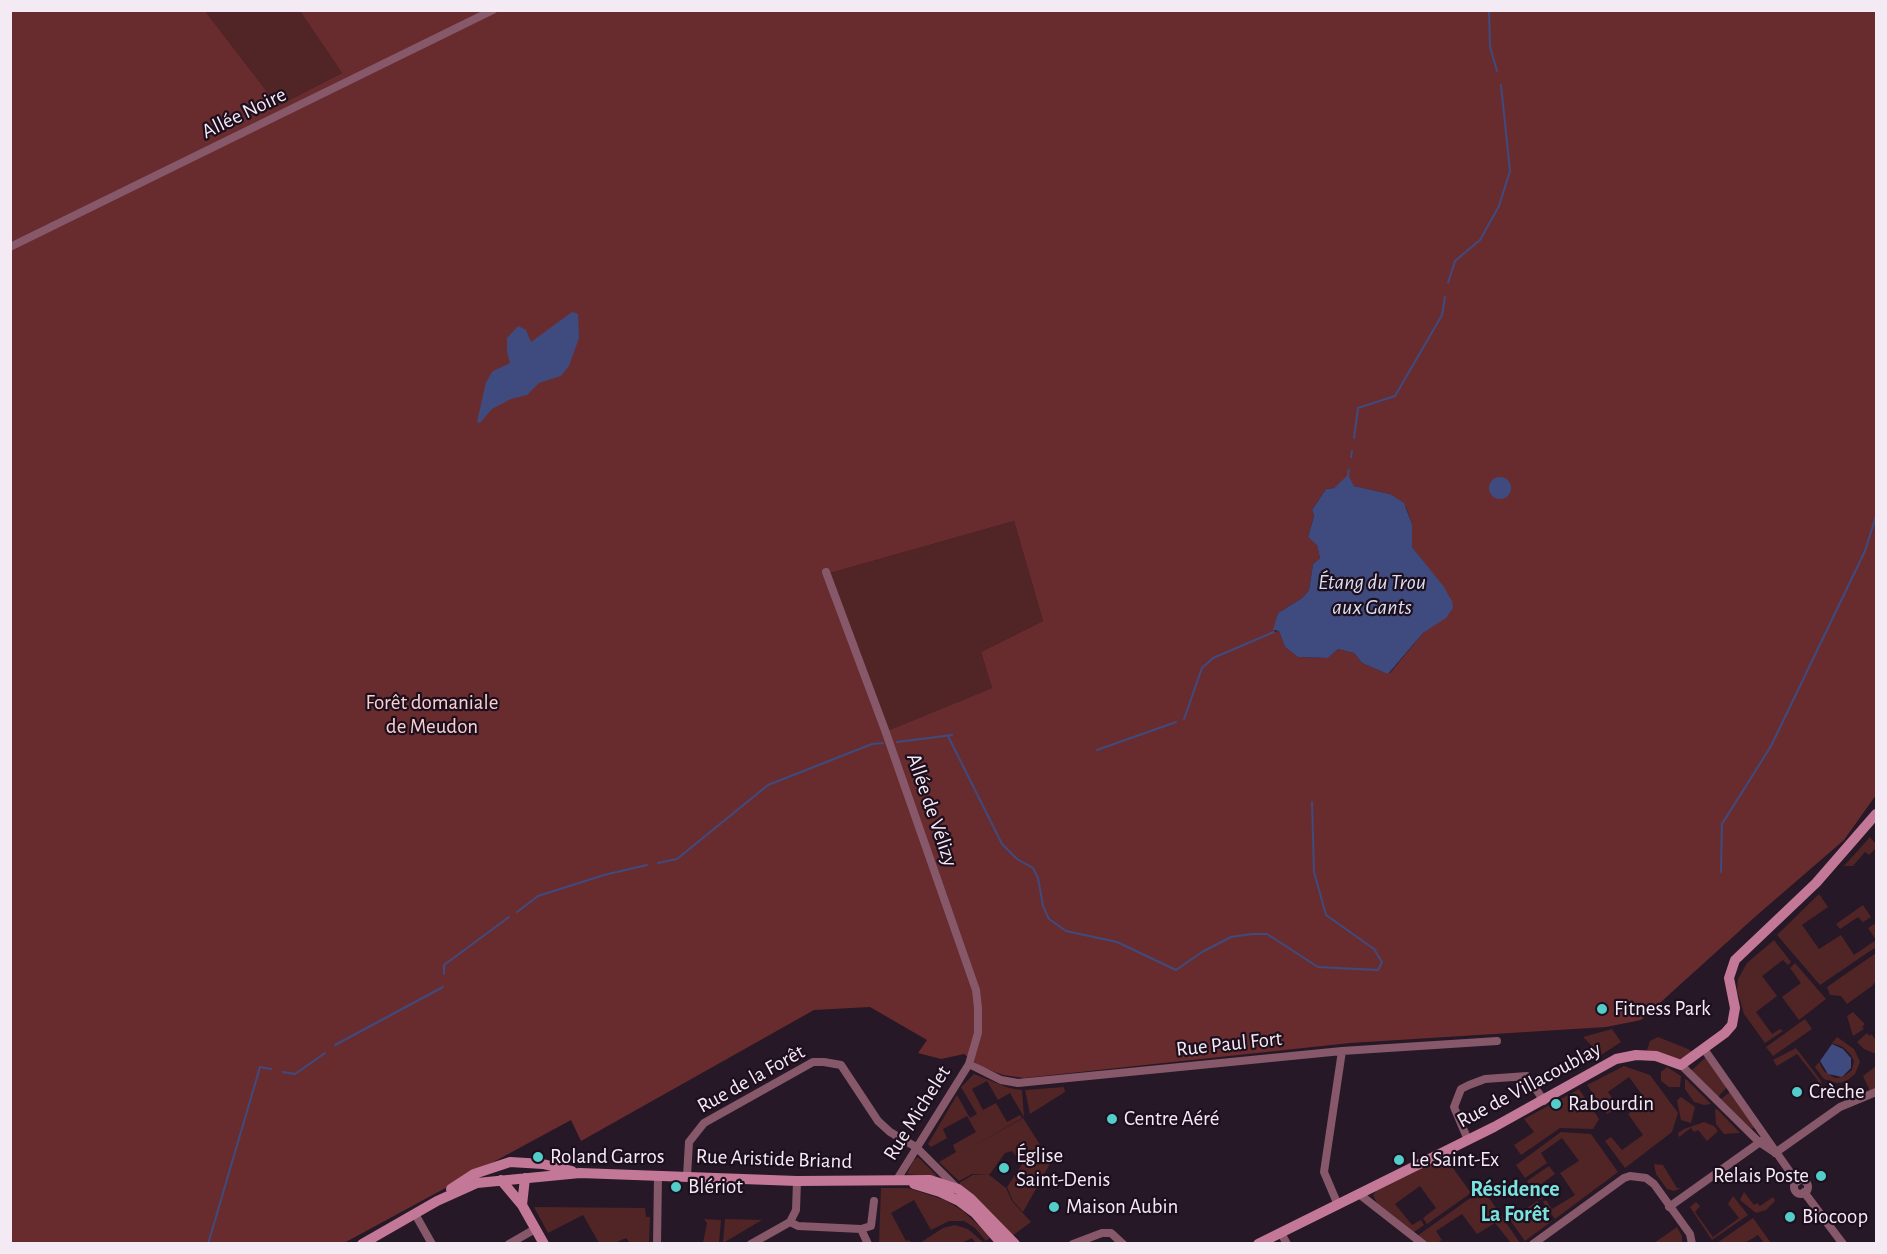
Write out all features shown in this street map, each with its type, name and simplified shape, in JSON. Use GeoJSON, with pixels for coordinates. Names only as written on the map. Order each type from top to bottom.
{"type":"FeatureCollection","features":[{"type":"Feature","properties":{"kind":"street","name":"Allée Noire"},"geometry":{"type":"LineString","coordinates":[[10,247],[493,10]]}},
{"type":"Feature","properties":{"kind":"street","name":"Allée de Vélizy"},"geometry":{"type":"LineString","coordinates":[[826,572],[885,730],[976,990],[978,1033],[969,1064]]}},
{"type":"Feature","properties":{"kind":"street"},"geometry":{"type":"LineString","coordinates":[[1843,1244],[1804,1192],[1796,1192],[1794,1188],[1797,1182],[1775,1153],[1681,1065],[1704,1049],[1732,1024],[1735,1008],[1729,978],[1735,960],[1816,884],[1876,814]]}},
{"type":"Feature","properties":{"kind":"street","name":"Rue Paul Fort"},"geometry":{"type":"LineString","coordinates":[[969,1064],[1001,1080],[1017,1083],[1342,1051],[1497,1041]]}},
{"type":"Feature","properties":{"kind":"street"},"geometry":{"type":"LineString","coordinates":[[1704,1049],[1763,1140]]}},
{"type":"Feature","properties":{"kind":"street"},"geometry":{"type":"LineString","coordinates":[[1338,1204],[1324,1172],[1342,1051]]}},
{"type":"Feature","properties":{"kind":"street","name":"Rue de Villacoublay"},"geometry":{"type":"LineString","coordinates":[[1258,1244],[1544,1101],[1610,1062],[1624,1057],[1656,1056],[1681,1065]]}},
{"type":"Feature","properties":{"kind":"street","name":"Rue de la Forêt"},"geometry":{"type":"LineString","coordinates":[[687,1176],[689,1142],[704,1123],[813,1062],[841,1065],[878,1120],[890,1132],[916,1147],[958,1190]]}},
{"type":"Feature","properties":{"kind":"street","name":"Rue Michelet"},"geometry":{"type":"LineString","coordinates":[[896,1181],[969,1064]]}},
{"type":"Feature","properties":{"kind":"street"},"geometry":{"type":"LineString","coordinates":[[1468,1140],[1454,1107],[1461,1089],[1469,1084],[1485,1079],[1527,1076],[1544,1101]]}},
{"type":"Feature","properties":{"kind":"street"},"geometry":{"type":"LineString","coordinates":[[1775,1153],[1840,1107],[1876,1092]]}},
{"type":"Feature","properties":{"kind":"street"},"geometry":{"type":"LineString","coordinates":[[1669,1207],[1763,1140]]}},
{"type":"Feature","properties":{"kind":"street"},"geometry":{"type":"LineString","coordinates":[[513,1161],[525,1178],[522,1205]]}},
{"type":"Feature","properties":{"kind":"street"},"geometry":{"type":"LineString","coordinates":[[513,1161],[502,1171],[501,1180],[522,1205],[544,1244]]}},
{"type":"Feature","properties":{"kind":"street"},"geometry":{"type":"LineString","coordinates":[[362,1244],[437,1201],[474,1174],[513,1161]]}},
{"type":"Feature","properties":{"kind":"street","name":"Rue Aristide Briand"},"geometry":{"type":"LineString","coordinates":[[513,1161],[543,1164],[580,1173]]}},
{"type":"Feature","properties":{"kind":"street","name":"Rue Aristide Briand"},"geometry":{"type":"LineString","coordinates":[[437,1201],[477,1183],[580,1173],[797,1180],[930,1180],[958,1190],[980,1206],[1015,1244]]}},
{"type":"Feature","properties":{"kind":"street"},"geometry":{"type":"LineString","coordinates":[[657,1244],[658,1176]]}},
{"type":"Feature","properties":{"kind":"street"},"geometry":{"type":"LineString","coordinates":[[1533,1244],[1624,1178],[1630,1176],[1646,1178],[1690,1233],[1692,1244]]}},
{"type":"Feature","properties":{"kind":"street"},"geometry":{"type":"LineString","coordinates":[[751,1244],[790,1222],[796,1210],[797,1180]]}},
{"type":"Feature","properties":{"kind":"street","name":"Rue Aristide Briand"},"geometry":{"type":"LineString","coordinates":[[896,1181],[921,1185],[959,1202],[975,1213],[1002,1244]]}},
{"type":"Feature","properties":{"kind":"street"},"geometry":{"type":"LineString","coordinates":[[1359,1194],[1423,1244]]}},
{"type":"Feature","properties":{"kind":"street"},"geometry":{"type":"LineString","coordinates":[[790,1222],[798,1226],[861,1229],[871,1226],[874,1201]]}},
{"type":"Feature","properties":{"kind":"street"},"geometry":{"type":"LineString","coordinates":[[415,1214],[432,1244]]}},
{"type":"Feature","properties":{"kind":"street"},"geometry":{"type":"LineString","coordinates":[[509,1244],[535,1229]]}},
{"type":"Feature","properties":{"kind":"street"},"geometry":{"type":"LineString","coordinates":[[861,1229],[868,1244]]}},
{"type":"Feature","properties":{"kind":"street"},"geometry":{"type":"LineString","coordinates":[[1073,1244],[1102,1233],[1111,1233],[1123,1244]]}},
{"type":"Feature","properties":{"kind":"street"},"geometry":{"type":"LineString","coordinates":[[1281,1233],[1287,1244]]}},
{"type":"Feature","properties":{"kind":"shaded area"},"geometry":{"type":"Polygon","coordinates":[[[205,11],[300,11],[342,73],[278,106],[205,11]]]}},
{"type":"Feature","properties":{"kind":"shaded area"},"geometry":{"type":"Polygon","coordinates":[[[1014,521],[1043,621],[981,652],[992,688],[887,731],[830,573],[1014,521]]]}},
{"type":"Feature","properties":{"kind":"shaded area"},"geometry":{"type":"Polygon","coordinates":[[[1870,837],[1875,843],[1875,849],[1869,855],[1865,852],[1853,866],[1844,866],[1870,837]]]}},
{"type":"Feature","properties":{"kind":"shaded area"},"geometry":{"type":"Polygon","coordinates":[[[1819,894],[1828,907],[1802,925],[1819,949],[1841,935],[1854,955],[1876,940],[1876,947],[1820,985],[1777,935],[1819,894]]]}},
{"type":"Feature","properties":{"kind":"shaded area"},"geometry":{"type":"Polygon","coordinates":[[[1863,905],[1871,917],[1863,922],[1858,917],[1840,929],[1836,924],[1863,905]]]}},
{"type":"Feature","properties":{"kind":"shaded area"},"geometry":{"type":"Polygon","coordinates":[[[1876,923],[1876,940],[1868,928],[1876,923]]]}},
{"type":"Feature","properties":{"kind":"shaded area"},"geometry":{"type":"Polygon","coordinates":[[[1774,940],[1791,962],[1788,965],[1783,960],[1762,976],[1777,996],[1756,1012],[1772,1034],[1780,1029],[1783,1031],[1765,1043],[1744,1014],[1737,990],[1738,979],[1747,963],[1774,940]]]}},
{"type":"Feature","properties":{"kind":"shaded area"},"geometry":{"type":"Polygon","coordinates":[[[1876,953],[1876,981],[1872,986],[1847,1004],[1841,996],[1830,995],[1827,987],[1876,953]]]}},
{"type":"Feature","properties":{"kind":"shaded area"},"geometry":{"type":"Polygon","coordinates":[[[1795,963],[1826,999],[1799,1020],[1782,997],[1801,983],[1790,968],[1795,963]]]}},
{"type":"Feature","properties":{"kind":"shaded area"},"geometry":{"type":"Polygon","coordinates":[[[1853,1012],[1865,1024],[1862,1027],[1864,1029],[1853,1036],[1847,1016],[1853,1012]]]}},
{"type":"Feature","properties":{"kind":"shaded area"},"geometry":{"type":"Polygon","coordinates":[[[1805,1019],[1812,1029],[1773,1056],[1766,1047],[1805,1019]]]}},
{"type":"Feature","properties":{"kind":"shaded area"},"geometry":{"type":"Polygon","coordinates":[[[1612,1029],[1621,1042],[1601,1055],[1583,1037],[1612,1029]]]}},
{"type":"Feature","properties":{"kind":"shaded area"},"geometry":{"type":"Polygon","coordinates":[[[1867,1033],[1876,1040],[1876,1054],[1864,1049],[1857,1042],[1867,1033]]]}},
{"type":"Feature","properties":{"kind":"shaded area"},"geometry":{"type":"Polygon","coordinates":[[[1658,1037],[1692,1052],[1680,1060],[1647,1050],[1650,1041],[1658,1037]]]}},
{"type":"Feature","properties":{"kind":"shaded area"},"geometry":{"type":"Polygon","coordinates":[[[1837,1037],[1854,1049],[1860,1062],[1855,1074],[1845,1082],[1837,1083],[1824,1079],[1815,1067],[1819,1062],[1824,1071],[1835,1078],[1843,1077],[1852,1070],[1854,1061],[1851,1055],[1843,1047],[1832,1043],[1837,1037]]]}},
{"type":"Feature","properties":{"kind":"shaded area"},"geometry":{"type":"Polygon","coordinates":[[[1796,1048],[1821,1081],[1826,1098],[1824,1102],[1817,1079],[1797,1054],[1777,1066],[1773,1060],[1796,1048]]]}},
{"type":"Feature","properties":{"kind":"shaded area"},"geometry":{"type":"Polygon","coordinates":[[[1706,1057],[1728,1086],[1718,1097],[1691,1071],[1706,1057]]]}},
{"type":"Feature","properties":{"kind":"shaded area"},"geometry":{"type":"Polygon","coordinates":[[[1624,1066],[1650,1075],[1678,1113],[1672,1132],[1625,1168],[1605,1141],[1611,1137],[1622,1150],[1643,1135],[1628,1114],[1646,1100],[1629,1077],[1608,1092],[1618,1107],[1607,1114],[1587,1085],[1624,1066]]]}},
{"type":"Feature","properties":{"kind":"shaded area"},"geometry":{"type":"Polygon","coordinates":[[[1876,1066],[1876,1088],[1870,1091],[1863,1076],[1876,1066]]]}},
{"type":"Feature","properties":{"kind":"shaded area"},"geometry":{"type":"Polygon","coordinates":[[[1667,1067],[1681,1076],[1680,1087],[1669,1087],[1661,1081],[1661,1072],[1667,1067]]]}},
{"type":"Feature","properties":{"kind":"shaded area"},"geometry":{"type":"Polygon","coordinates":[[[974,1074],[1009,1088],[1022,1090],[1024,1117],[1010,1093],[998,1100],[987,1081],[972,1089],[983,1110],[996,1103],[1007,1122],[1020,1115],[1022,1118],[967,1150],[1023,1118],[1051,1162],[1023,1212],[1013,1201],[1007,1187],[1022,1164],[1012,1151],[1005,1153],[990,1174],[972,1174],[959,1181],[939,1162],[956,1152],[953,1145],[976,1132],[967,1116],[943,1129],[947,1138],[931,1147],[928,1144],[957,1095],[970,1118],[977,1114],[961,1087],[974,1074]]]}},
{"type":"Feature","properties":{"kind":"shaded area"},"geometry":{"type":"Polygon","coordinates":[[[1685,1079],[1711,1104],[1704,1105],[1694,1102],[1685,1089],[1685,1079]]]}},
{"type":"Feature","properties":{"kind":"shaded area"},"geometry":{"type":"Polygon","coordinates":[[[1064,1087],[1065,1092],[1030,1114],[1025,1090],[1064,1087]]]}},
{"type":"Feature","properties":{"kind":"shaded area"},"geometry":{"type":"Polygon","coordinates":[[[1579,1089],[1599,1119],[1593,1129],[1560,1128],[1521,1155],[1514,1145],[1534,1132],[1524,1119],[1579,1089]]]}},
{"type":"Feature","properties":{"kind":"shaded area"},"geometry":{"type":"Polygon","coordinates":[[[1731,1091],[1756,1125],[1752,1129],[1721,1099],[1731,1091]]]}},
{"type":"Feature","properties":{"kind":"shaded area"},"geometry":{"type":"Polygon","coordinates":[[[1681,1097],[1695,1107],[1691,1123],[1681,1120],[1677,1100],[1681,1097]]]}},
{"type":"Feature","properties":{"kind":"shaded area"},"geometry":{"type":"Polygon","coordinates":[[[1715,1109],[1740,1133],[1724,1134],[1716,1124],[1715,1109]]]}},
{"type":"Feature","properties":{"kind":"shaded area"},"geometry":{"type":"Polygon","coordinates":[[[1704,1122],[1714,1126],[1718,1131],[1707,1141],[1698,1130],[1694,1132],[1691,1128],[1679,1137],[1678,1133],[1684,1129],[1704,1122]]]}},
{"type":"Feature","properties":{"kind":"shaded area"},"geometry":{"type":"Polygon","coordinates":[[[1561,1132],[1591,1134],[1618,1172],[1555,1219],[1543,1202],[1546,1200],[1552,1209],[1575,1195],[1560,1173],[1579,1161],[1562,1138],[1541,1153],[1547,1163],[1525,1178],[1516,1165],[1561,1132]]]}},
{"type":"Feature","properties":{"kind":"shaded area"},"geometry":{"type":"Polygon","coordinates":[[[918,1157],[936,1175],[935,1177],[907,1174],[913,1161],[918,1157]]]}},
{"type":"Feature","properties":{"kind":"shaded area"},"geometry":{"type":"Polygon","coordinates":[[[1439,1158],[1450,1164],[1471,1193],[1427,1224],[1423,1218],[1436,1208],[1420,1186],[1395,1204],[1412,1225],[1421,1220],[1424,1225],[1414,1232],[1377,1203],[1373,1195],[1377,1190],[1439,1158]]]}},
{"type":"Feature","properties":{"kind":"shaded area"},"geometry":{"type":"Polygon","coordinates":[[[1654,1164],[1663,1165],[1677,1188],[1681,1188],[1674,1191],[1667,1189],[1656,1174],[1654,1164]]]}},
{"type":"Feature","properties":{"kind":"shaded area"},"geometry":{"type":"Polygon","coordinates":[[[1549,1166],[1555,1174],[1537,1187],[1544,1197],[1540,1200],[1527,1181],[1549,1166]]]}},
{"type":"Feature","properties":{"kind":"shaded area"},"geometry":{"type":"Polygon","coordinates":[[[988,1174],[1006,1188],[1012,1201],[1031,1222],[1012,1236],[959,1183],[973,1175],[988,1174]]]}},
{"type":"Feature","properties":{"kind":"shaded area"},"geometry":{"type":"Polygon","coordinates":[[[881,1188],[908,1188],[945,1200],[963,1211],[991,1237],[986,1241],[975,1228],[964,1221],[949,1221],[931,1230],[914,1200],[891,1213],[906,1241],[909,1240],[911,1243],[879,1244],[881,1188]]]}},
{"type":"Feature","properties":{"kind":"shaded area"},"geometry":{"type":"Polygon","coordinates":[[[1483,1189],[1520,1243],[1511,1243],[1495,1223],[1477,1234],[1462,1214],[1436,1231],[1442,1240],[1437,1243],[1428,1243],[1417,1236],[1483,1189]]]}},
{"type":"Feature","properties":{"kind":"shaded area"},"geometry":{"type":"Polygon","coordinates":[[[1744,1192],[1754,1205],[1757,1203],[1760,1206],[1773,1197],[1775,1201],[1766,1210],[1756,1213],[1740,1200],[1744,1192]]]}},
{"type":"Feature","properties":{"kind":"shaded area"},"geometry":{"type":"Polygon","coordinates":[[[1733,1196],[1748,1215],[1712,1240],[1690,1207],[1696,1202],[1700,1206],[1695,1212],[1713,1237],[1739,1218],[1728,1204],[1733,1196]]]}},
{"type":"Feature","properties":{"kind":"shaded area"},"geometry":{"type":"Polygon","coordinates":[[[1537,1201],[1552,1221],[1525,1241],[1510,1220],[1537,1201]]]}},
{"type":"Feature","properties":{"kind":"shaded area"},"geometry":{"type":"Polygon","coordinates":[[[534,1207],[645,1208],[646,1217],[650,1217],[649,1243],[630,1243],[626,1238],[615,1243],[599,1243],[583,1215],[548,1233],[534,1207]]]}},
{"type":"Feature","properties":{"kind":"shaded area"},"geometry":{"type":"Polygon","coordinates":[[[1753,1218],[1771,1243],[1764,1243],[1758,1235],[1745,1243],[1717,1243],[1753,1218]]]}},
{"type":"Feature","properties":{"kind":"shaded area"},"geometry":{"type":"Polygon","coordinates":[[[704,1219],[721,1220],[719,1243],[703,1243],[707,1223],[704,1219]]]}},
{"type":"Feature","properties":{"kind":"shaded area"},"geometry":{"type":"Polygon","coordinates":[[[725,1219],[762,1220],[723,1243],[725,1219]]]}},
{"type":"Feature","properties":{"kind":"shaded area"},"geometry":{"type":"Polygon","coordinates":[[[955,1225],[968,1229],[984,1243],[976,1243],[972,1238],[962,1243],[920,1243],[943,1228],[955,1225]]]}},
{"type":"Feature","properties":{"kind":"shaded area"},"geometry":{"type":"Polygon","coordinates":[[[1677,1227],[1682,1236],[1682,1243],[1654,1243],[1677,1227]]]}},
{"type":"Feature","properties":{"kind":"green space","name":"Forêt domaniale de Meudon"},"geometry":{"type":"Polygon","coordinates":[[[10,11],[205,11],[278,106],[342,73],[300,11],[1876,11],[1876,795],[1844,840],[1641,1020],[1606,1027],[1350,1043],[1024,1078],[1003,1075],[982,1067],[964,1054],[941,1059],[918,1053],[927,1040],[870,1007],[814,1010],[581,1141],[571,1120],[344,1243],[11,1243],[10,11]],[[1347,479],[1334,488],[1326,489],[1312,510],[1314,516],[1308,537],[1317,544],[1320,558],[1313,564],[1309,590],[1302,598],[1278,613],[1274,632],[1279,631],[1285,647],[1298,657],[1328,658],[1338,649],[1354,653],[1362,663],[1390,673],[1423,633],[1441,620],[1450,597],[1412,547],[1412,524],[1406,507],[1390,494],[1354,486],[1347,479]],[[1014,521],[830,573],[887,731],[992,688],[981,652],[1043,621],[1014,521]]]}},
{"type":"Feature","properties":{"kind":"water"},"geometry":{"type":"Polygon","coordinates":[[[572,312],[578,314],[579,338],[569,366],[561,376],[539,383],[527,395],[511,399],[492,409],[480,423],[477,422],[486,382],[493,371],[510,363],[507,338],[518,326],[526,330],[531,342],[572,312]]]}},
{"type":"Feature","properties":{"kind":"water","name":"Étang du Trou aux Gants"},"geometry":{"type":"Polygon","coordinates":[[[1348,475],[1354,486],[1390,494],[1404,503],[1412,524],[1412,547],[1444,587],[1452,601],[1453,608],[1446,618],[1423,633],[1389,673],[1362,663],[1354,653],[1338,649],[1328,658],[1298,657],[1285,647],[1279,631],[1273,630],[1278,613],[1302,598],[1309,590],[1313,564],[1320,558],[1317,545],[1308,537],[1314,516],[1312,510],[1326,489],[1334,488],[1348,475]]]}},
{"type":"Feature","properties":{"kind":"water"},"geometry":{"type":"Polygon","coordinates":[[[1500,477],[1508,480],[1511,488],[1508,496],[1500,499],[1492,496],[1489,488],[1492,480],[1500,477]]]}},
{"type":"Feature","properties":{"kind":"water"},"geometry":{"type":"Polygon","coordinates":[[[1832,1044],[1843,1049],[1851,1058],[1851,1068],[1842,1077],[1828,1074],[1820,1061],[1832,1044]]]}},
{"type":"Feature","properties":{"kind":"waterway"},"geometry":{"type":"LineString","coordinates":[[1489,10],[1490,47],[1497,71]]}},
{"type":"Feature","properties":{"kind":"waterway"},"geometry":{"type":"LineString","coordinates":[[1448,283],[1455,261],[1480,240],[1499,206],[1510,171],[1501,85]]}},
{"type":"Feature","properties":{"kind":"waterway"},"geometry":{"type":"LineString","coordinates":[[1354,438],[1358,408],[1395,396],[1442,315],[1445,297]]}},
{"type":"Feature","properties":{"kind":"waterway"},"geometry":{"type":"LineString","coordinates":[[1351,457],[1352,451]]}},
{"type":"Feature","properties":{"kind":"waterway"},"geometry":{"type":"LineString","coordinates":[[1348,475],[1349,470]]}},
{"type":"Feature","properties":{"kind":"waterway"},"geometry":{"type":"LineString","coordinates":[[1721,872],[1722,824],[1771,746],[1865,551],[1876,516]]}},
{"type":"Feature","properties":{"kind":"waterway"},"geometry":{"type":"LineString","coordinates":[[1184,719],[1202,668],[1213,658],[1274,632]]}},
{"type":"Feature","properties":{"kind":"waterway"},"geometry":{"type":"LineString","coordinates":[[1097,750],[1176,722]]}},
{"type":"Feature","properties":{"kind":"waterway"},"geometry":{"type":"LineString","coordinates":[[897,742],[952,735]]}},
{"type":"Feature","properties":{"kind":"waterway"},"geometry":{"type":"LineString","coordinates":[[948,736],[1002,844],[1017,859],[1033,868],[1038,878],[1043,906],[1049,919],[1066,931],[1117,942],[1176,970],[1202,952],[1231,937],[1252,934],[1267,934],[1318,967],[1378,970],[1382,962],[1374,949],[1326,915],[1314,872],[1312,802]]}},
{"type":"Feature","properties":{"kind":"waterway"},"geometry":{"type":"LineString","coordinates":[[658,863],[677,859],[768,785],[872,744],[883,743]]}},
{"type":"Feature","properties":{"kind":"waterway"},"geometry":{"type":"LineString","coordinates":[[517,912],[538,896],[604,875],[647,865]]}},
{"type":"Feature","properties":{"kind":"waterway"},"geometry":{"type":"LineString","coordinates":[[444,974],[444,965],[509,917]]}},
{"type":"Feature","properties":{"kind":"waterway"},"geometry":{"type":"LineString","coordinates":[[335,1045],[443,987]]}},
{"type":"Feature","properties":{"kind":"waterway"},"geometry":{"type":"LineString","coordinates":[[283,1072],[295,1074],[325,1053]]}},
{"type":"Feature","properties":{"kind":"waterway"},"geometry":{"type":"LineString","coordinates":[[208,1244],[260,1067],[271,1069]]}},
{"type":"Feature","properties":{"kind":"place","name":"Fitness Park"},"geometry":{"type":"Point","coordinates":[1602,1009]}},
{"type":"Feature","properties":{"kind":"place","name":"Crèche"},"geometry":{"type":"Point","coordinates":[1797,1092]}},
{"type":"Feature","properties":{"kind":"place","name":"Rabourdin"},"geometry":{"type":"Point","coordinates":[1556,1104]}},
{"type":"Feature","properties":{"kind":"place","name":"Centre Aéré"},"geometry":{"type":"Point","coordinates":[1112,1119]}},
{"type":"Feature","properties":{"kind":"place","name":"Roland Garros"},"geometry":{"type":"Point","coordinates":[538,1157]}},
{"type":"Feature","properties":{"kind":"place","name":"Le Saint-Ex"},"geometry":{"type":"Point","coordinates":[1399,1160]}},
{"type":"Feature","properties":{"kind":"place","name":"Église Saint-Denis"},"geometry":{"type":"Point","coordinates":[1004,1168]}},
{"type":"Feature","properties":{"kind":"place","name":"Relais Poste"},"geometry":{"type":"Point","coordinates":[1821,1176]}},
{"type":"Feature","properties":{"kind":"place","name":"Blériot"},"geometry":{"type":"Point","coordinates":[676,1187]}},
{"type":"Feature","properties":{"kind":"place","name":"Maison Aubin"},"geometry":{"type":"Point","coordinates":[1054,1207]}},
{"type":"Feature","properties":{"kind":"place","name":"Biocoop"},"geometry":{"type":"Point","coordinates":[1790,1217]}},
{"type":"Feature","properties":{"kind":"district","name":"Résidence La Forêt"},"geometry":{"type":"Point","coordinates":[1515,1202]}}]}
